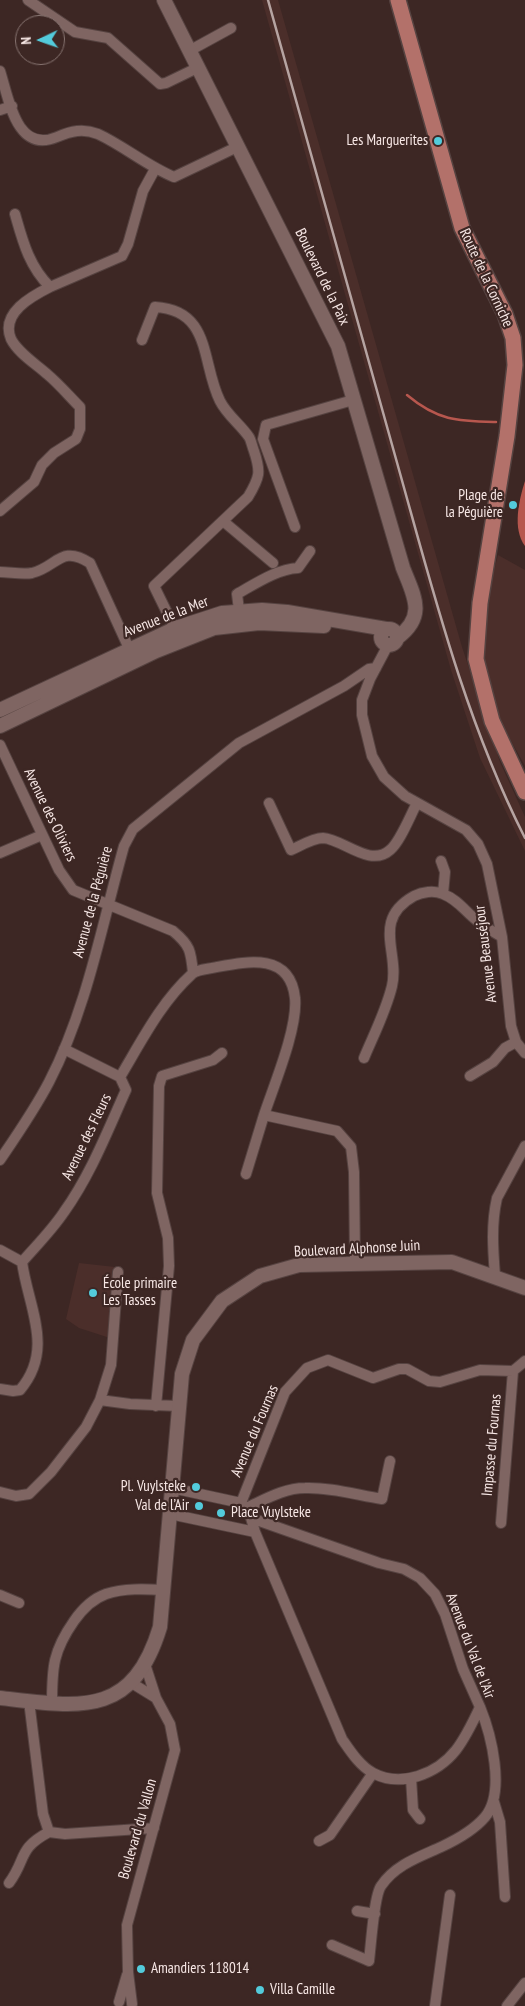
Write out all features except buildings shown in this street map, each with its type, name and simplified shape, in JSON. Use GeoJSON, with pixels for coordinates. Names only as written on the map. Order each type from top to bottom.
{"type":"FeatureCollection","features":[{"type":"Feature","properties":{"kind":"main road","name":"Route de la Corniche"},"geometry":{"type":"LineString","coordinates":[[398,0],[464,234],[505,314],[513,338],[515,366],[498,500],[480,603],[476,659],[492,721],[525,792]]}},
{"type":"Feature","properties":{"kind":"street"},"geometry":{"type":"LineString","coordinates":[[28,0],[75,32],[108,38],[160,84],[166,84],[197,68]]}},
{"type":"Feature","properties":{"kind":"street","name":"Boulevard de la Paix"},"geometry":{"type":"LineString","coordinates":[[164,0],[338,346],[409,585],[416,598],[417,608],[415,616],[388,636]]}},
{"type":"Feature","properties":{"kind":"street"},"geometry":{"type":"LineString","coordinates":[[189,51],[231,28]]}},
{"type":"Feature","properties":{"kind":"street"},"geometry":{"type":"LineString","coordinates":[[0,71],[19,125],[26,136],[38,141],[50,140],[70,131],[84,130],[98,134],[155,169],[174,177],[237,146]]}},
{"type":"Feature","properties":{"kind":"street"},"geometry":{"type":"LineString","coordinates":[[0,110],[12,106]]}},
{"type":"Feature","properties":{"kind":"street"},"geometry":{"type":"LineString","coordinates":[[0,511],[34,482],[42,465],[54,453],[76,439],[81,420],[80,408],[11,339],[4,326],[13,312],[28,297],[122,256],[128,244],[143,191],[155,169]]}},
{"type":"Feature","properties":{"kind":"street"},"geometry":{"type":"LineString","coordinates":[[15,214],[28,258],[38,275],[50,287]]}},
{"type":"Feature","properties":{"kind":"street"},"geometry":{"type":"LineString","coordinates":[[142,340],[155,307],[171,308],[188,317],[202,340],[220,400],[232,420],[250,438],[260,469],[258,482],[248,497],[154,586],[178,634]]}},
{"type":"Feature","properties":{"kind":"street"},"geometry":{"type":"LineString","coordinates":[[295,527],[263,439],[266,425],[353,400]]}},
{"type":"Feature","properties":{"kind":"street"},"geometry":{"type":"LineString","coordinates":[[223,521],[273,563]]}},
{"type":"Feature","properties":{"kind":"street"},"geometry":{"type":"LineString","coordinates":[[239,617],[237,594],[264,579],[291,568],[298,568],[310,552]]}},
{"type":"Feature","properties":{"kind":"street"},"geometry":{"type":"LineString","coordinates":[[0,572],[30,573],[38,571],[59,557],[80,556],[90,563],[132,655]]}},
{"type":"Feature","properties":{"kind":"street","name":"Avenue de la Mer"},"geometry":{"type":"LineString","coordinates":[[0,710],[132,655],[222,613],[239,617],[287,612],[388,636]]}},
{"type":"Feature","properties":{"kind":"street"},"geometry":{"type":"LineString","coordinates":[[376,668],[388,636]]}},
{"type":"Feature","properties":{"kind":"street","name":"Avenue de la Mer"},"geometry":{"type":"LineString","coordinates":[[0,726],[132,655]]}},
{"type":"Feature","properties":{"kind":"street","name":"Avenue de la Péguière"},"geometry":{"type":"LineString","coordinates":[[0,1160],[49,1082],[64,1049],[85,989],[124,846],[133,829],[239,743],[344,686],[369,669],[376,668]]}},
{"type":"Feature","properties":{"kind":"street","name":"Avenue Beauséjour"},"geometry":{"type":"LineString","coordinates":[[376,668],[364,692],[362,715],[366,738],[378,768],[396,789],[466,830],[478,844],[487,864],[502,937],[508,1014],[516,1042],[525,1053]]}},
{"type":"Feature","properties":{"kind":"street"},"geometry":{"type":"LineString","coordinates":[[344,686],[356,687],[364,692]]}},
{"type":"Feature","properties":{"kind":"street","name":"Avenue des Oliviers"},"geometry":{"type":"LineString","coordinates":[[0,745],[59,870],[73,890],[107,906],[142,917],[173,931],[185,941],[191,953],[193,972]]}},
{"type":"Feature","properties":{"kind":"street"},"geometry":{"type":"LineString","coordinates":[[269,803],[291,850],[320,838],[329,839],[356,852],[377,855],[391,849],[417,803]]}},
{"type":"Feature","properties":{"kind":"street"},"geometry":{"type":"LineString","coordinates":[[0,852],[42,835]]}},
{"type":"Feature","properties":{"kind":"street"},"geometry":{"type":"LineString","coordinates":[[441,861],[445,872],[443,894]]}},
{"type":"Feature","properties":{"kind":"street"},"geometry":{"type":"LineString","coordinates":[[364,1058],[393,984],[393,964],[388,938],[392,920],[401,907],[420,893],[432,891],[443,894],[462,905],[478,922],[502,937]]}},
{"type":"Feature","properties":{"kind":"street"},"geometry":{"type":"LineString","coordinates":[[193,972],[249,960],[268,962],[281,970],[292,984],[294,1016],[246,1174]]}},
{"type":"Feature","properties":{"kind":"street","name":"Avenue des Fleurs"},"geometry":{"type":"LineString","coordinates":[[22,1262],[63,1214],[98,1156],[126,1090],[120,1077],[148,1028],[193,972]]}},
{"type":"Feature","properties":{"kind":"street"},"geometry":{"type":"LineString","coordinates":[[470,1076],[494,1062],[505,1048],[516,1042]]}},
{"type":"Feature","properties":{"kind":"street"},"geometry":{"type":"LineString","coordinates":[[64,1049],[120,1077]]}},
{"type":"Feature","properties":{"kind":"street"},"geometry":{"type":"LineString","coordinates":[[156,1406],[169,1266],[168,1238],[157,1193],[159,1086],[162,1076],[213,1060],[222,1053]]}},
{"type":"Feature","properties":{"kind":"street"},"geometry":{"type":"LineString","coordinates":[[264,1115],[338,1132],[351,1146],[354,1172],[355,1263]]}},
{"type":"Feature","properties":{"kind":"street"},"geometry":{"type":"LineString","coordinates":[[495,1276],[493,1222],[495,1207],[525,1146]]}},
{"type":"Feature","properties":{"kind":"street"},"geometry":{"type":"LineString","coordinates":[[0,1250],[22,1262],[26,1287],[34,1306],[38,1344],[35,1366],[20,1390],[0,1389]]}},
{"type":"Feature","properties":{"kind":"street","name":"Boulevard Alphonse Juin"},"geometry":{"type":"LineString","coordinates":[[0,1698],[80,1705],[100,1701],[119,1691],[130,1682],[145,1664],[153,1650],[160,1627],[164,1590],[182,1374],[193,1340],[222,1301],[260,1276],[299,1265],[452,1262],[525,1288]]}},
{"type":"Feature","properties":{"kind":"street"},"geometry":{"type":"LineString","coordinates":[[0,1492],[16,1496],[29,1494],[51,1472],[86,1427],[100,1400],[112,1365],[118,1272]]}},
{"type":"Feature","properties":{"kind":"street","name":"Avenue du Fournas"},"geometry":{"type":"LineString","coordinates":[[243,1506],[285,1392],[307,1368],[328,1360],[373,1378],[399,1369],[407,1369],[429,1381],[440,1382],[480,1370],[513,1370]]}},
{"type":"Feature","properties":{"kind":"street"},"geometry":{"type":"LineString","coordinates":[[513,1370],[525,1361]]}},
{"type":"Feature","properties":{"kind":"street","name":"Impasse du Fournas"},"geometry":{"type":"LineString","coordinates":[[500,1523],[513,1370]]}},
{"type":"Feature","properties":{"kind":"street"},"geometry":{"type":"LineString","coordinates":[[100,1400],[156,1406],[178,1406]]}},
{"type":"Feature","properties":{"kind":"street"},"geometry":{"type":"LineString","coordinates":[[172,1488],[243,1506],[275,1494],[303,1488],[324,1489],[382,1499],[390,1461]]}},
{"type":"Feature","properties":{"kind":"street"},"geometry":{"type":"LineString","coordinates":[[170,1514],[255,1532],[251,1518],[243,1506]]}},
{"type":"Feature","properties":{"kind":"street","name":"Avenue du Val de l'Air"},"geometry":{"type":"LineString","coordinates":[[251,1518],[404,1569],[420,1578],[435,1594],[446,1614],[463,1669],[480,1707],[454,1752],[435,1769],[411,1778],[392,1780],[373,1773],[356,1759],[342,1739],[255,1532]]}},
{"type":"Feature","properties":{"kind":"street"},"geometry":{"type":"LineString","coordinates":[[52,1704],[52,1672],[60,1641],[83,1608],[95,1599],[108,1593],[128,1590],[164,1590]]}},
{"type":"Feature","properties":{"kind":"street"},"geometry":{"type":"LineString","coordinates":[[0,1595],[20,1603]]}},
{"type":"Feature","properties":{"kind":"street","name":"Boulevard du Vallon"},"geometry":{"type":"LineString","coordinates":[[133,2005],[128,1972],[127,1925],[175,1750],[170,1724],[156,1698],[145,1664]]}},
{"type":"Feature","properties":{"kind":"street"},"geometry":{"type":"LineString","coordinates":[[130,1682],[156,1698]]}},
{"type":"Feature","properties":{"kind":"street"},"geometry":{"type":"LineString","coordinates":[[29,1701],[43,1814],[48,1832]]}},
{"type":"Feature","properties":{"kind":"street"},"geometry":{"type":"LineString","coordinates":[[480,1707],[490,1732],[495,1784],[494,1802],[500,1822],[505,1897]]}},
{"type":"Feature","properties":{"kind":"street"},"geometry":{"type":"LineString","coordinates":[[319,1840],[330,1835],[373,1773]]}},
{"type":"Feature","properties":{"kind":"street"},"geometry":{"type":"LineString","coordinates":[[411,1778],[413,1810],[420,1819]]}},
{"type":"Feature","properties":{"kind":"street"},"geometry":{"type":"LineString","coordinates":[[332,1946],[369,1961],[380,1887],[395,1869],[466,1832],[485,1817],[494,1802]]}},
{"type":"Feature","properties":{"kind":"street"},"geometry":{"type":"LineString","coordinates":[[9,1883],[16,1874],[24,1850],[34,1840],[48,1832],[65,1834],[154,1828]]}},
{"type":"Feature","properties":{"kind":"street"},"geometry":{"type":"LineString","coordinates":[[435,2006],[450,1895]]}},
{"type":"Feature","properties":{"kind":"street"},"geometry":{"type":"LineString","coordinates":[[358,1911],[375,1914]]}},
{"type":"Feature","properties":{"kind":"street","name":"Boulevard du Vallon"},"geometry":{"type":"LineString","coordinates":[[116,2004],[128,1972]]}},
{"type":"Feature","properties":{"kind":"street"},"geometry":{"type":"LineString","coordinates":[[506,2006],[525,1983]]}},
{"type":"Feature","properties":{"kind":"street"},"geometry":{"type":"LineString","coordinates":[[116,2004],[126,2001],[133,2005]]}},
{"type":"Feature","properties":{"kind":"shaded area"},"geometry":{"type":"Polygon","coordinates":[[[262,0],[278,0],[462,647],[500,762],[525,817],[525,851],[480,758],[451,670],[262,0]]]}},
{"type":"Feature","properties":{"kind":"shaded area"},"geometry":{"type":"Polygon","coordinates":[[[525,481],[525,546],[519,531],[518,514],[525,481]]]}},
{"type":"Feature","properties":{"kind":"shaded area"},"geometry":{"type":"Polygon","coordinates":[[[498,555],[525,570],[525,766],[501,723],[482,658],[490,586],[498,555]]]}},
{"type":"Feature","properties":{"kind":"shaded area","name":"École primaire Les Tasses"},"geometry":{"type":"Polygon","coordinates":[[[79,1263],[115,1267],[110,1338],[79,1328],[66,1319],[79,1263]]]}},
{"type":"Feature","properties":{"kind":"waterway"},"geometry":{"type":"LineString","coordinates":[[407,395],[418,404],[439,415],[459,420],[496,422]]}},
{"type":"Feature","properties":{"kind":"railway"},"geometry":{"type":"LineString","coordinates":[[268,0],[451,651],[484,746],[503,793],[525,838]]}},
{"type":"Feature","properties":{"kind":"place","name":"Les Marguerites"},"geometry":{"type":"Point","coordinates":[438,141]}},
{"type":"Feature","properties":{"kind":"place","name":"Plage de la Péguière"},"geometry":{"type":"Point","coordinates":[513,505]}},
{"type":"Feature","properties":{"kind":"place","name":"École primaire Les Tasses"},"geometry":{"type":"Point","coordinates":[93,1293]}},
{"type":"Feature","properties":{"kind":"place","name":"Pl. Vuylsteke"},"geometry":{"type":"Point","coordinates":[196,1487]}},
{"type":"Feature","properties":{"kind":"place","name":"Val de l’Air"},"geometry":{"type":"Point","coordinates":[199,1506]}},
{"type":"Feature","properties":{"kind":"place","name":"Place Vuylsteke"},"geometry":{"type":"Point","coordinates":[221,1513]}},
{"type":"Feature","properties":{"kind":"place","name":"Amandiers 118014"},"geometry":{"type":"Point","coordinates":[141,1969]}},
{"type":"Feature","properties":{"kind":"place","name":"Villa Camille"},"geometry":{"type":"Point","coordinates":[260,1990]}}]}
